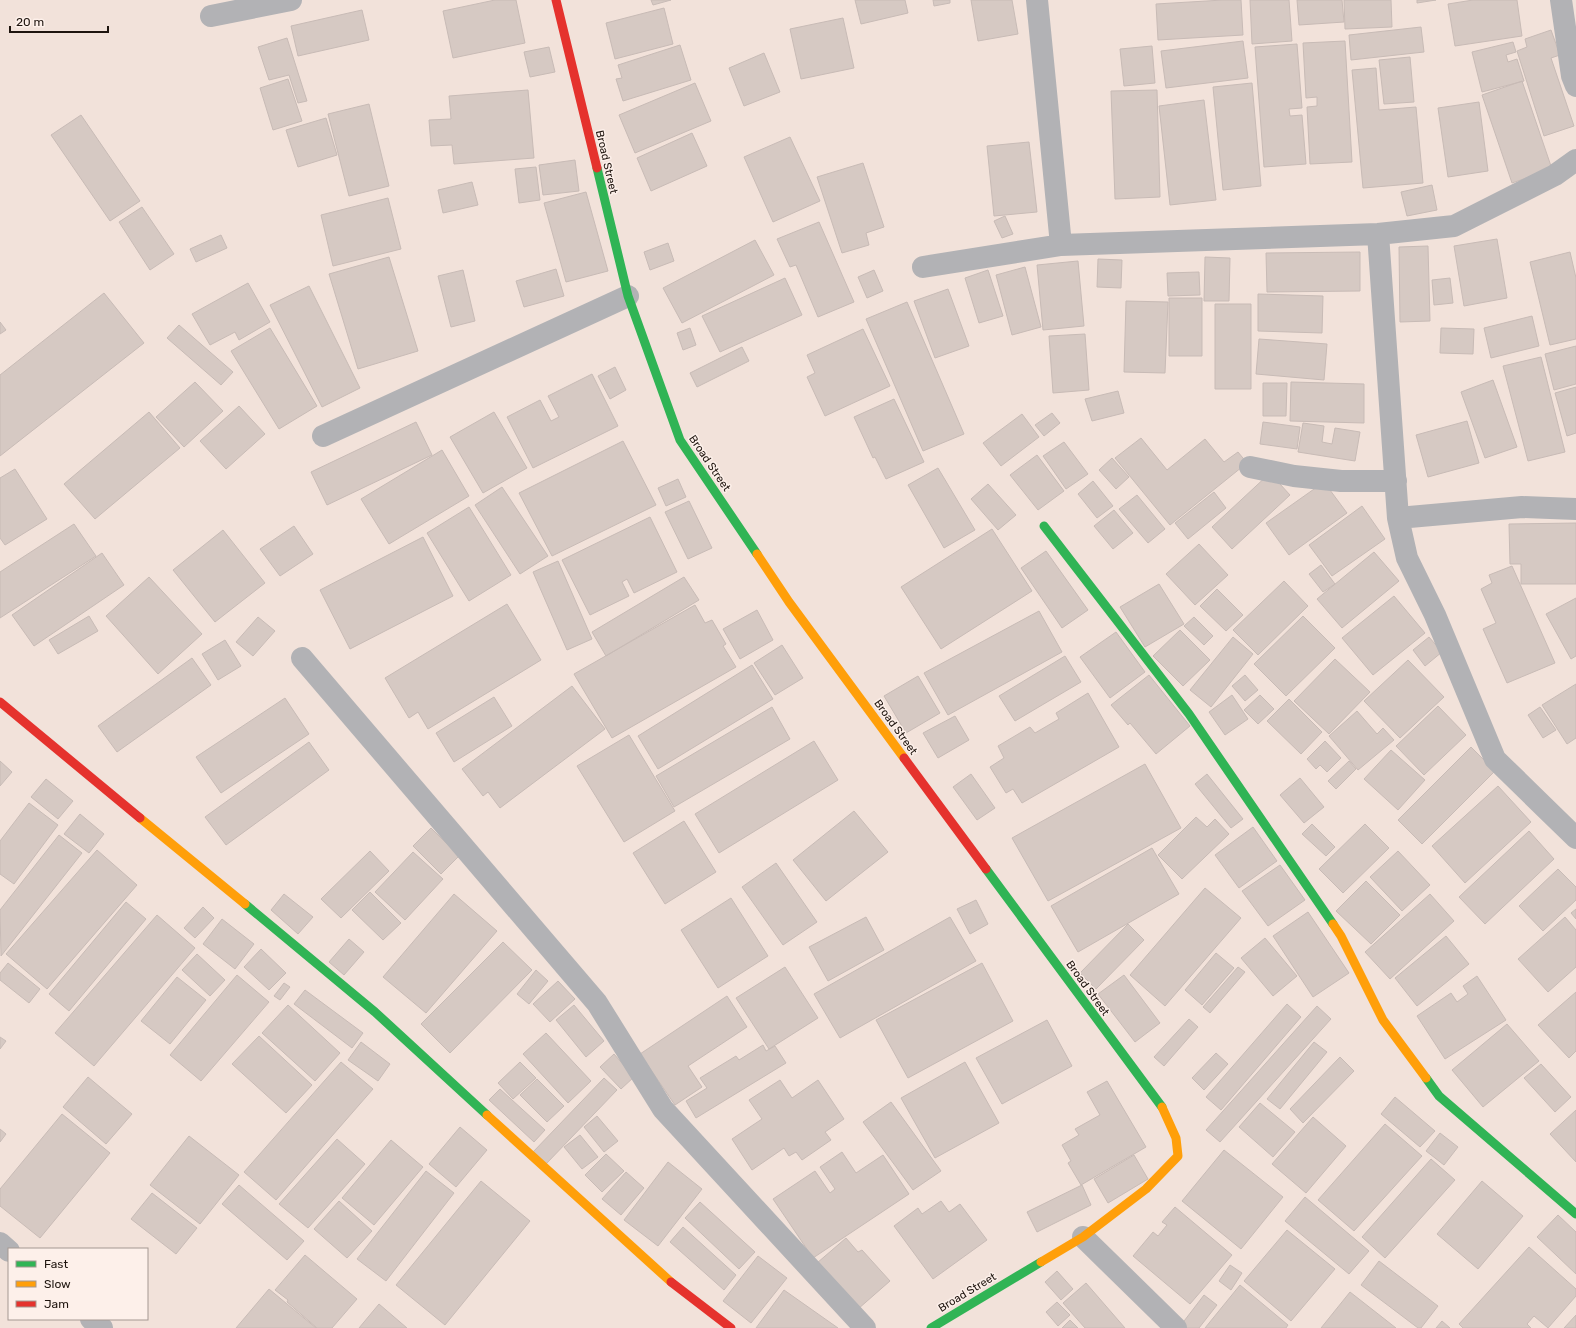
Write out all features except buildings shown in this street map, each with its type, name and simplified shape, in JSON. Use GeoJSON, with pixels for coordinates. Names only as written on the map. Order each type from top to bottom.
{"type":"FeatureCollection","features":[{"type":"Feature","properties":{"kind":"street"},"geometry":{"type":"LineString","coordinates":[[211,16],[291,0]]}},
{"type":"Feature","properties":{"kind":"street","name":"Broad Street"},"geometry":{"type":"LineString","coordinates":[[556,0],[628,296],[680,440],[789,602],[1163,1109],[1176,1138],[1178,1156],[1146,1188],[1083,1236],[931,1328]]}},
{"type":"Feature","properties":{"kind":"street"},"geometry":{"type":"LineString","coordinates":[[1037,0],[1061,245]]}},
{"type":"Feature","properties":{"kind":"street"},"geometry":{"type":"LineString","coordinates":[[1561,0],[1572,76],[1576,86]]}},
{"type":"Feature","properties":{"kind":"street"},"geometry":{"type":"LineString","coordinates":[[923,267],[1061,245],[1378,234],[1454,226],[1555,175],[1576,160]]}},
{"type":"Feature","properties":{"kind":"street"},"geometry":{"type":"LineString","coordinates":[[1378,234],[1398,518],[1407,558],[1435,615],[1495,759],[1576,838]]}},
{"type":"Feature","properties":{"kind":"street"},"geometry":{"type":"LineString","coordinates":[[323,436],[628,296]]}},
{"type":"Feature","properties":{"kind":"street"},"geometry":{"type":"LineString","coordinates":[[1250,467],[1294,476],[1341,481],[1396,481]]}},
{"type":"Feature","properties":{"kind":"street"},"geometry":{"type":"LineString","coordinates":[[1398,518],[1522,506],[1576,510]]}},
{"type":"Feature","properties":{"kind":"street"},"geometry":{"type":"LineString","coordinates":[[1044,526],[1189,714],[1341,936],[1383,1020],[1439,1096],[1576,1214]]}},
{"type":"Feature","properties":{"kind":"street"},"geometry":{"type":"LineString","coordinates":[[302,658],[597,1003],[663,1109],[865,1328]]}},
{"type":"Feature","properties":{"kind":"street"},"geometry":{"type":"LineString","coordinates":[[0,702],[375,1012],[666,1278],[731,1328]]}},
{"type":"Feature","properties":{"kind":"street"},"geometry":{"type":"LineString","coordinates":[[1083,1236],[1176,1328]]}},
{"type":"Feature","properties":{"kind":"street"},"geometry":{"type":"LineString","coordinates":[[92,1320],[102,1328]]}},
{"type":"Feature","properties":{"kind":"traffic: fast"},"geometry":{"type":"LineString","coordinates":[[597,168],[628,296],[680,440],[757,554]]}},
{"type":"Feature","properties":{"kind":"traffic: fast"},"geometry":{"type":"LineString","coordinates":[[1044,526],[1189,714],[1333,924]]}},
{"type":"Feature","properties":{"kind":"traffic: fast"},"geometry":{"type":"LineString","coordinates":[[986,869],[1162,1107]]}},
{"type":"Feature","properties":{"kind":"traffic: fast"},"geometry":{"type":"LineString","coordinates":[[245,904],[375,1012],[487,1115]]}},
{"type":"Feature","properties":{"kind":"traffic: fast"},"geometry":{"type":"LineString","coordinates":[[1426,1078],[1439,1096],[1576,1214]]}},
{"type":"Feature","properties":{"kind":"traffic: fast"},"geometry":{"type":"LineString","coordinates":[[931,1328],[1041,1262]]}},
{"type":"Feature","properties":{"kind":"traffic: slow"},"geometry":{"type":"LineString","coordinates":[[757,554],[789,602],[904,758]]}},
{"type":"Feature","properties":{"kind":"traffic: slow"},"geometry":{"type":"LineString","coordinates":[[140,818],[245,904]]}},
{"type":"Feature","properties":{"kind":"traffic: slow"},"geometry":{"type":"LineString","coordinates":[[1333,924],[1341,936],[1383,1020],[1426,1078]]}},
{"type":"Feature","properties":{"kind":"traffic: slow"},"geometry":{"type":"LineString","coordinates":[[1041,1262],[1083,1237],[1146,1189],[1178,1156],[1176,1138],[1162,1107]]}},
{"type":"Feature","properties":{"kind":"traffic: slow"},"geometry":{"type":"LineString","coordinates":[[487,1115],[671,1282]]}},
{"type":"Feature","properties":{"kind":"traffic: jam"},"geometry":{"type":"LineString","coordinates":[[556,0],[597,168]]}},
{"type":"Feature","properties":{"kind":"traffic: jam"},"geometry":{"type":"LineString","coordinates":[[0,702],[140,818]]}},
{"type":"Feature","properties":{"kind":"traffic: jam"},"geometry":{"type":"LineString","coordinates":[[904,758],[986,869]]}},
{"type":"Feature","properties":{"kind":"traffic: jam"},"geometry":{"type":"LineString","coordinates":[[671,1282],[731,1328]]}}]}
